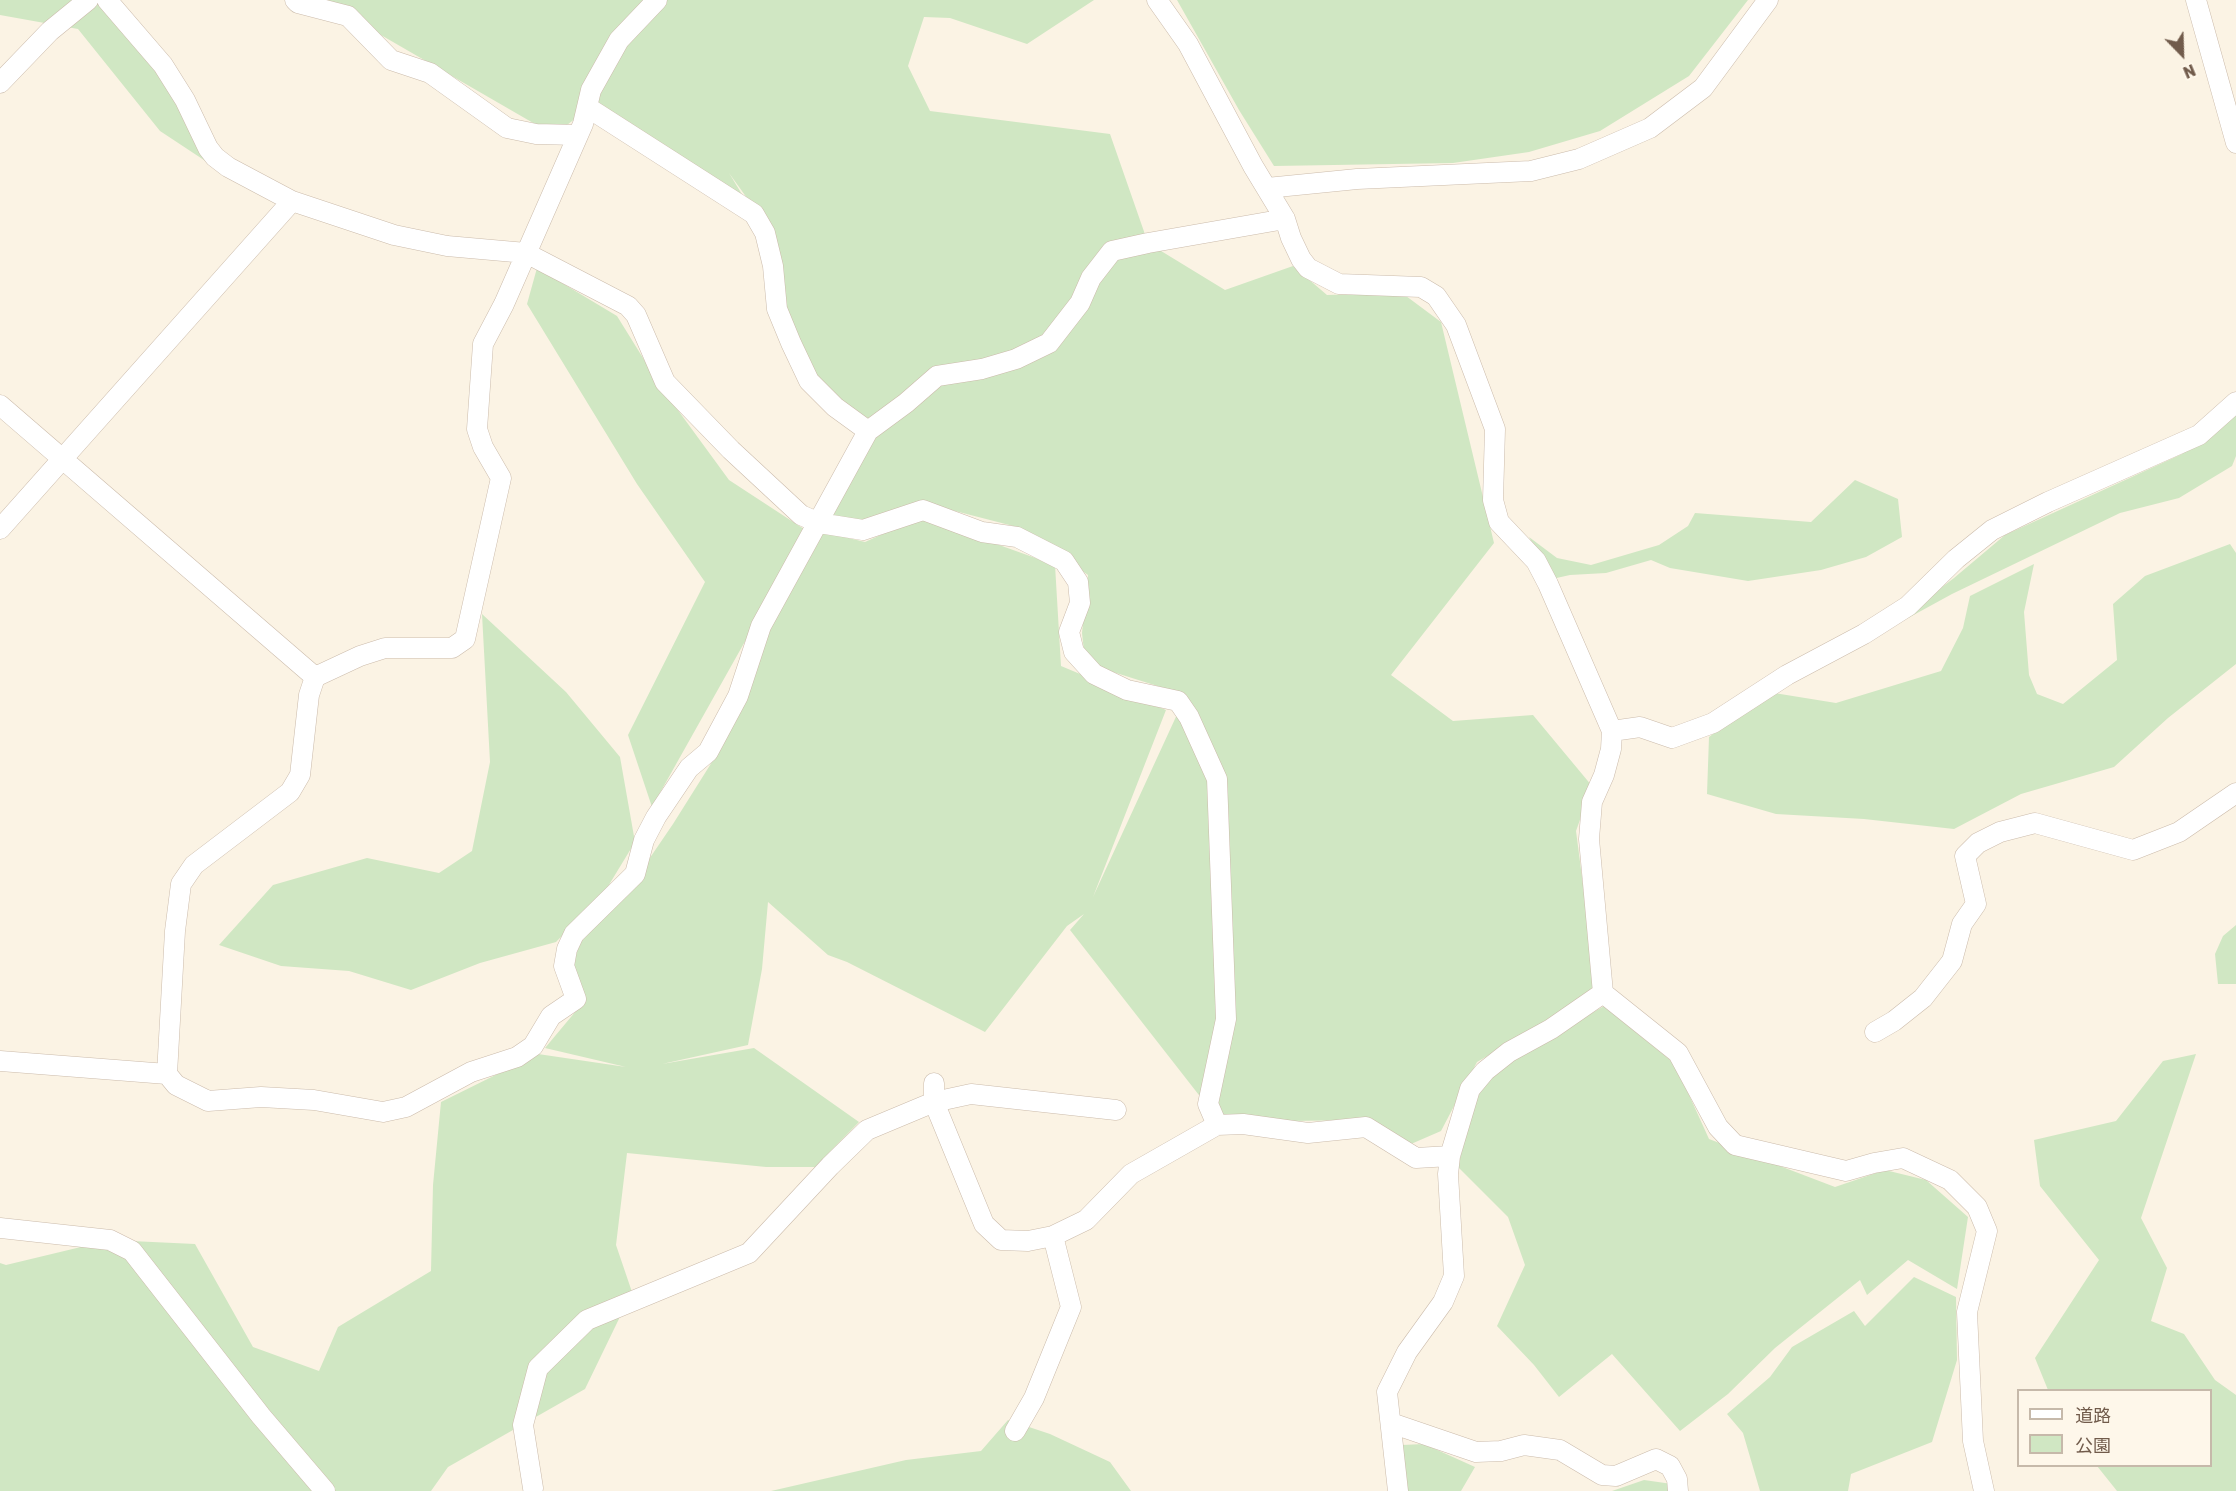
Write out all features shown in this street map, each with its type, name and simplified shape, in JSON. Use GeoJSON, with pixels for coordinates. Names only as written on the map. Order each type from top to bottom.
{"type":"FeatureCollection","features":[{"type":"Feature","properties":{"kind":"street"},"geometry":{"type":"LineString","coordinates":[[0,83],[50,31],[88,0]]}},
{"type":"Feature","properties":{"kind":"street"},"geometry":{"type":"LineString","coordinates":[[107,0],[163,65],[185,100],[208,148],[228,167],[292,201],[394,235],[447,246],[526,253],[628,306],[636,315],[665,382],[731,450],[801,515],[819,523],[862,530],[923,510],[982,532],[1017,537],[1064,561],[1078,582],[1080,603],[1069,632],[1074,652],[1094,674],[1127,690],[1178,701],[1189,717],[1217,779],[1226,1019],[1208,1104],[1217,1125]]}},
{"type":"Feature","properties":{"kind":"street"},"geometry":{"type":"LineString","coordinates":[[296,0],[298,3],[348,16],[392,60],[430,73],[507,128],[536,134],[577,135]]}},
{"type":"Feature","properties":{"kind":"street"},"geometry":{"type":"LineString","coordinates":[[657,0],[619,40],[591,90],[583,124],[504,304],[483,344],[477,429],[483,447],[501,478],[465,639],[452,648],[385,648],[360,656],[315,677],[309,695],[300,775],[290,792],[194,866],[181,884],[175,931],[167,1074],[176,1085],[208,1101],[261,1097],[314,1100],[383,1112],[406,1107],[471,1072],[517,1057],[533,1046],[551,1016],[576,999],[564,966],[567,949],[574,934],[635,874],[644,840],[656,817],[689,768],[708,752],[738,696],[761,626],[868,431],[937,376],[982,369],[1016,359],[1050,343],[1080,303],[1091,278],[1112,251],[1285,219]]}},
{"type":"Feature","properties":{"kind":"street"},"geometry":{"type":"LineString","coordinates":[[1157,0],[1188,44],[1253,166],[1285,219],[1300,259],[1308,268],[1339,284],[1421,287],[1436,296],[1456,324],[1495,429],[1493,500],[1499,522],[1536,561],[1612,731],[1611,749],[1604,775],[1592,802],[1589,839],[1603,993],[1677,1053],[1718,1127],[1735,1145],[1846,1171],[1874,1162],[1903,1158],[1950,1180],[1977,1207],[1987,1231],[1967,1312],[1973,1441],[1983,1491]]}},
{"type":"Feature","properties":{"kind":"street"},"geometry":{"type":"LineString","coordinates":[[1267,188],[1357,179],[1531,171],[1579,159],[1650,128],[1703,87],[1768,0]]}},
{"type":"Feature","properties":{"kind":"street"},"geometry":{"type":"LineString","coordinates":[[2196,0],[2236,143]]}},
{"type":"Feature","properties":{"kind":"street"},"geometry":{"type":"LineString","coordinates":[[587,106],[754,214],[765,232],[773,266],[777,309],[790,343],[809,381],[835,407],[868,431]]}},
{"type":"Feature","properties":{"kind":"street"},"geometry":{"type":"LineString","coordinates":[[0,529],[292,201]]}},
{"type":"Feature","properties":{"kind":"street"},"geometry":{"type":"LineString","coordinates":[[1612,731],[1640,727],[1672,738],[1713,723],[1787,675],[1864,634],[1908,606],[1956,559],[1992,530],[2048,502],[2199,435],[2236,402]]}},
{"type":"Feature","properties":{"kind":"street"},"geometry":{"type":"LineString","coordinates":[[0,405],[315,677]]}},
{"type":"Feature","properties":{"kind":"street"},"geometry":{"type":"LineString","coordinates":[[1875,1032],[1894,1021],[1923,998],[1952,961],[1962,924],[1976,904],[1965,856],[1978,843],[2000,832],[2035,823],[2133,850],[2179,832],[2236,793]]}},
{"type":"Feature","properties":{"kind":"street"},"geometry":{"type":"LineString","coordinates":[[1398,1491],[1387,1392],[1407,1352],[1443,1302],[1454,1276],[1448,1174],[1450,1156],[1470,1089],[1485,1071],[1509,1052],[1551,1029],[1603,993]]}},
{"type":"Feature","properties":{"kind":"street"},"geometry":{"type":"LineString","coordinates":[[0,1061],[167,1074]]}},
{"type":"Feature","properties":{"kind":"street"},"geometry":{"type":"LineString","coordinates":[[934,1093],[984,1224],[1001,1240],[1028,1241],[1053,1236],[1086,1220],[1131,1174],[1217,1125],[1244,1124],[1308,1133],[1366,1127],[1416,1158],[1450,1156]]}},
{"type":"Feature","properties":{"kind":"street"},"geometry":{"type":"LineString","coordinates":[[533,1488],[523,1425],[538,1368],[587,1320],[749,1253],[867,1130],[934,1093],[972,1094],[1116,1110]]}},
{"type":"Feature","properties":{"kind":"street"},"geometry":{"type":"LineString","coordinates":[[0,1228],[110,1240],[132,1251],[261,1416],[325,1491]]}},
{"type":"Feature","properties":{"kind":"street"},"geometry":{"type":"LineString","coordinates":[[1015,1431],[1034,1398],[1071,1308],[1053,1236]]}},
{"type":"Feature","properties":{"kind":"street"},"geometry":{"type":"LineString","coordinates":[[1391,1423],[1476,1452],[1501,1451],[1524,1445],[1560,1450],[1602,1475],[1616,1476],[1656,1460],[1670,1466],[1677,1479],[1678,1491]]}},
{"type":"Feature","properties":{"kind":"green space"},"geometry":{"type":"Polygon","coordinates":[[[0,0],[107,0],[163,65],[213,166],[160,131],[78,29],[0,15],[0,0]]]}},
{"type":"Feature","properties":{"kind":"green space"},"geometry":{"type":"Polygon","coordinates":[[[305,0],[1094,0],[1027,44],[950,18],[924,17],[908,66],[930,111],[1110,134],[1148,243],[1225,290],[1293,266],[1327,295],[1402,293],[1441,322],[1494,543],[1391,675],[1453,721],[1533,715],[1592,786],[1576,831],[1597,992],[1477,1062],[1441,1131],[1411,1144],[1359,1120],[1220,1122],[1070,930],[1084,914],[1067,926],[985,1032],[847,962],[828,955],[768,902],[762,969],[748,1045],[662,1064],[754,1048],[859,1122],[815,1167],[766,1167],[627,1153],[616,1245],[632,1292],[585,1389],[448,1467],[431,1491],[0,1491],[0,1263],[6,1265],[110,1240],[195,1244],[253,1347],[319,1371],[338,1327],[431,1271],[433,1185],[441,1102],[538,1054],[626,1067],[545,1048],[586,999],[573,964],[580,943],[628,890],[717,754],[772,626],[824,532],[865,542],[921,517],[1055,565],[1061,666],[1166,710],[1093,897],[1186,695],[1113,672],[1085,660],[1082,633],[1088,575],[1021,528],[924,503],[863,525],[833,516],[868,431],[798,356],[757,212],[729,173],[754,214],[589,108],[554,135],[348,16],[305,0]]]}},
{"type":"Feature","properties":{"kind":"green space"},"geometry":{"type":"Polygon","coordinates":[[[1177,0],[1748,0],[1689,76],[1600,131],[1529,152],[1453,163],[1274,166],[1239,110],[1177,0]]]}},
{"type":"Feature","properties":{"kind":"green space"},"geometry":{"type":"Polygon","coordinates":[[[537,268],[617,316],[661,387],[729,480],[807,531],[652,807],[628,735],[705,582],[637,484],[527,304],[537,268]]]}},
{"type":"Feature","properties":{"kind":"green space"},"geometry":{"type":"Polygon","coordinates":[[[2236,413],[2236,456],[2232,466],[2179,498],[2120,513],[1952,594],[1899,623],[1896,622],[2005,535],[2182,454],[2236,413]]]}},
{"type":"Feature","properties":{"kind":"green space"},"geometry":{"type":"Polygon","coordinates":[[[1855,480],[1898,499],[1902,537],[1866,557],[1821,570],[1748,581],[1670,568],[1651,560],[1606,573],[1570,575],[1552,579],[1529,537],[1557,558],[1591,565],[1659,545],[1688,526],[1695,513],[1811,522],[1855,480]]]}},
{"type":"Feature","properties":{"kind":"green space"},"geometry":{"type":"Polygon","coordinates":[[[2230,544],[2236,553],[2236,664],[2168,718],[2114,767],[2021,794],[1954,829],[1864,819],[1776,814],[1707,794],[1709,737],[1768,692],[1836,703],[1941,671],[1963,628],[1970,596],[2034,564],[2024,612],[2029,675],[2037,694],[2063,704],[2117,660],[2113,604],[2145,576],[2230,544]]]}},
{"type":"Feature","properties":{"kind":"green space"},"geometry":{"type":"Polygon","coordinates":[[[482,614],[566,692],[620,757],[635,842],[604,893],[556,942],[480,963],[411,990],[349,971],[281,966],[219,945],[273,885],[367,858],[439,873],[472,851],[490,762],[482,614]]]}},
{"type":"Feature","properties":{"kind":"green space"},"geometry":{"type":"Polygon","coordinates":[[[2236,925],[2236,984],[2218,984],[2215,954],[2223,936],[2236,925]]]}},
{"type":"Feature","properties":{"kind":"green space"},"geometry":{"type":"Polygon","coordinates":[[[1604,1006],[1675,1064],[1709,1139],[1835,1187],[1885,1170],[1926,1180],[1968,1217],[1957,1289],[1908,1260],[1867,1295],[1860,1280],[1775,1348],[1728,1394],[1680,1431],[1612,1354],[1559,1397],[1534,1365],[1497,1326],[1525,1265],[1508,1217],[1458,1167],[1474,1098],[1504,1065],[1604,1006]]]}},
{"type":"Feature","properties":{"kind":"green space"},"geometry":{"type":"Polygon","coordinates":[[[2196,1054],[2141,1218],[2167,1268],[2151,1321],[2184,1334],[2215,1380],[2236,1395],[2236,1491],[2117,1491],[2098,1467],[2212,1467],[2212,1389],[2048,1389],[2035,1358],[2099,1260],[2040,1186],[2034,1140],[2116,1121],[2163,1061],[2196,1054]]]}},
{"type":"Feature","properties":{"kind":"green space"},"geometry":{"type":"Polygon","coordinates":[[[1914,1277],[1956,1297],[1957,1360],[1932,1442],[1851,1474],[1848,1491],[1760,1491],[1743,1433],[1727,1414],[1770,1377],[1792,1347],[1854,1311],[1865,1326],[1914,1277]]]}},
{"type":"Feature","properties":{"kind":"green space"},"geometry":{"type":"Polygon","coordinates":[[[1008,1420],[1050,1434],[1110,1462],[1131,1491],[771,1491],[906,1460],[981,1451],[1008,1420]]]}},
{"type":"Feature","properties":{"kind":"green space"},"geometry":{"type":"Polygon","coordinates":[[[1424,1444],[1475,1467],[1461,1491],[1407,1491],[1402,1445],[1424,1444]]]}},
{"type":"Feature","properties":{"kind":"green space"},"geometry":{"type":"Polygon","coordinates":[[[1644,1480],[1672,1484],[1672,1491],[1612,1491],[1644,1480]]]}}]}
